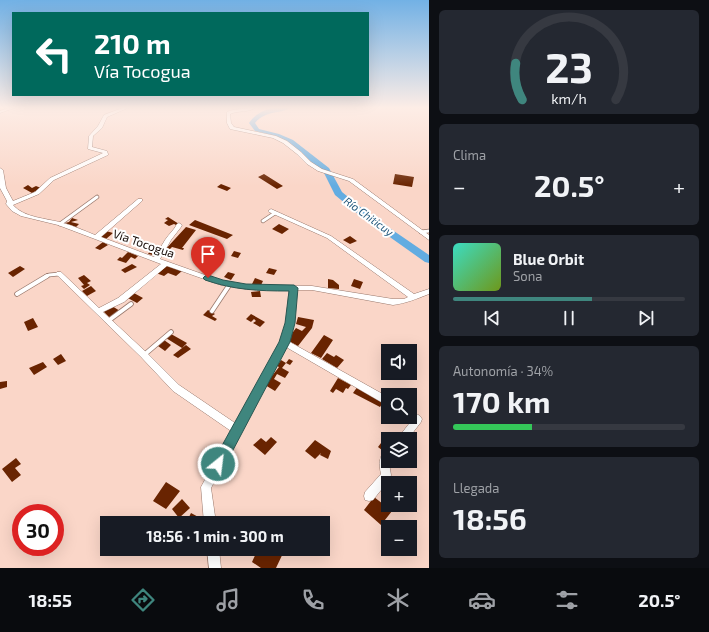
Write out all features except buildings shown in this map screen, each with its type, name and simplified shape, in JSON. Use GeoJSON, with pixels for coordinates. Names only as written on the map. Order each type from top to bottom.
{"type":"FeatureCollection","features":[{"type":"Feature","properties":{"kind":"street"},"geometry":{"type":"LineString","coordinates":[[0,170],[2,188],[10,201],[10,204],[36,193],[52,179],[106,154],[90,148],[91,136],[94,134]]}},
{"type":"Feature","properties":{"kind":"street"},"geometry":{"type":"LineString","coordinates":[[258,134],[274,137],[285,142],[299,153],[309,164],[324,172],[351,180],[429,238]]}},
{"type":"Feature","properties":{"kind":"street"},"geometry":{"type":"LineString","coordinates":[[96,238],[140,200]]}},
{"type":"Feature","properties":{"kind":"street","name":"Vía Tocogua"},"geometry":{"type":"LineString","coordinates":[[10,204],[14,210],[24,215],[60,224],[221,283],[246,287],[312,288],[393,302],[405,301],[429,291]]}},
{"type":"Feature","properties":{"kind":"street"},"geometry":{"type":"LineString","coordinates":[[273,212],[329,237],[414,298]]}},
{"type":"Feature","properties":{"kind":"street"},"geometry":{"type":"LineString","coordinates":[[156,259],[159,257],[168,239],[179,228],[179,225]]}},
{"type":"Feature","properties":{"kind":"street"},"geometry":{"type":"LineString","coordinates":[[98,311],[120,301],[166,262]]}},
{"type":"Feature","properties":{"kind":"street"},"geometry":{"type":"LineString","coordinates":[[58,274],[144,355],[176,388],[237,430]]}},
{"type":"Feature","properties":{"kind":"street"},"geometry":{"type":"LineString","coordinates":[[209,516],[206,487],[284,342],[290,323],[294,288]]}},
{"type":"Feature","properties":{"kind":"street"},"geometry":{"type":"LineString","coordinates":[[284,342],[381,398]]}},
{"type":"Feature","properties":{"kind":"street"},"geometry":{"type":"LineString","coordinates":[[408,432],[414,424]]}},
{"type":"Feature","properties":{"kind":"street"},"geometry":{"type":"LineString","coordinates":[[369,496],[386,475],[385,468]]}},
{"type":"Feature","properties":{"kind":"street"},"geometry":{"type":"LineString","coordinates":[[213,556],[214,568]]}},
{"type":"Feature","properties":{"kind":"lane"},"geometry":{"type":"LineString","coordinates":[[60,224],[97,197]]}},
{"type":"Feature","properties":{"kind":"lane"},"geometry":{"type":"LineString","coordinates":[[263,221],[273,212]]}},
{"type":"Feature","properties":{"kind":"lane"},"geometry":{"type":"LineString","coordinates":[[421,232],[429,231]]}},
{"type":"Feature","properties":{"kind":"lane"},"geometry":{"type":"LineString","coordinates":[[17,294],[49,275],[58,274]]}},
{"type":"Feature","properties":{"kind":"lane"},"geometry":{"type":"LineString","coordinates":[[212,311],[230,284]]}},
{"type":"Feature","properties":{"kind":"lane"},"geometry":{"type":"LineString","coordinates":[[108,321],[115,318],[131,304]]}},
{"type":"Feature","properties":{"kind":"lane"},"geometry":{"type":"LineString","coordinates":[[144,355],[171,332]]}},
{"type":"Feature","properties":{"kind":"waterway","name":"Río Chiticuy"},"geometry":{"type":"LineString","coordinates":[[271,134],[290,142],[326,170],[338,193],[366,216],[429,260]]}},
{"type":"Feature","properties":{"kind":"route"},"geometry":{"type":"LineString","coordinates":[[208,278],[221,283],[246,287],[294,288],[290,323],[284,342],[218,464]]}}]}
